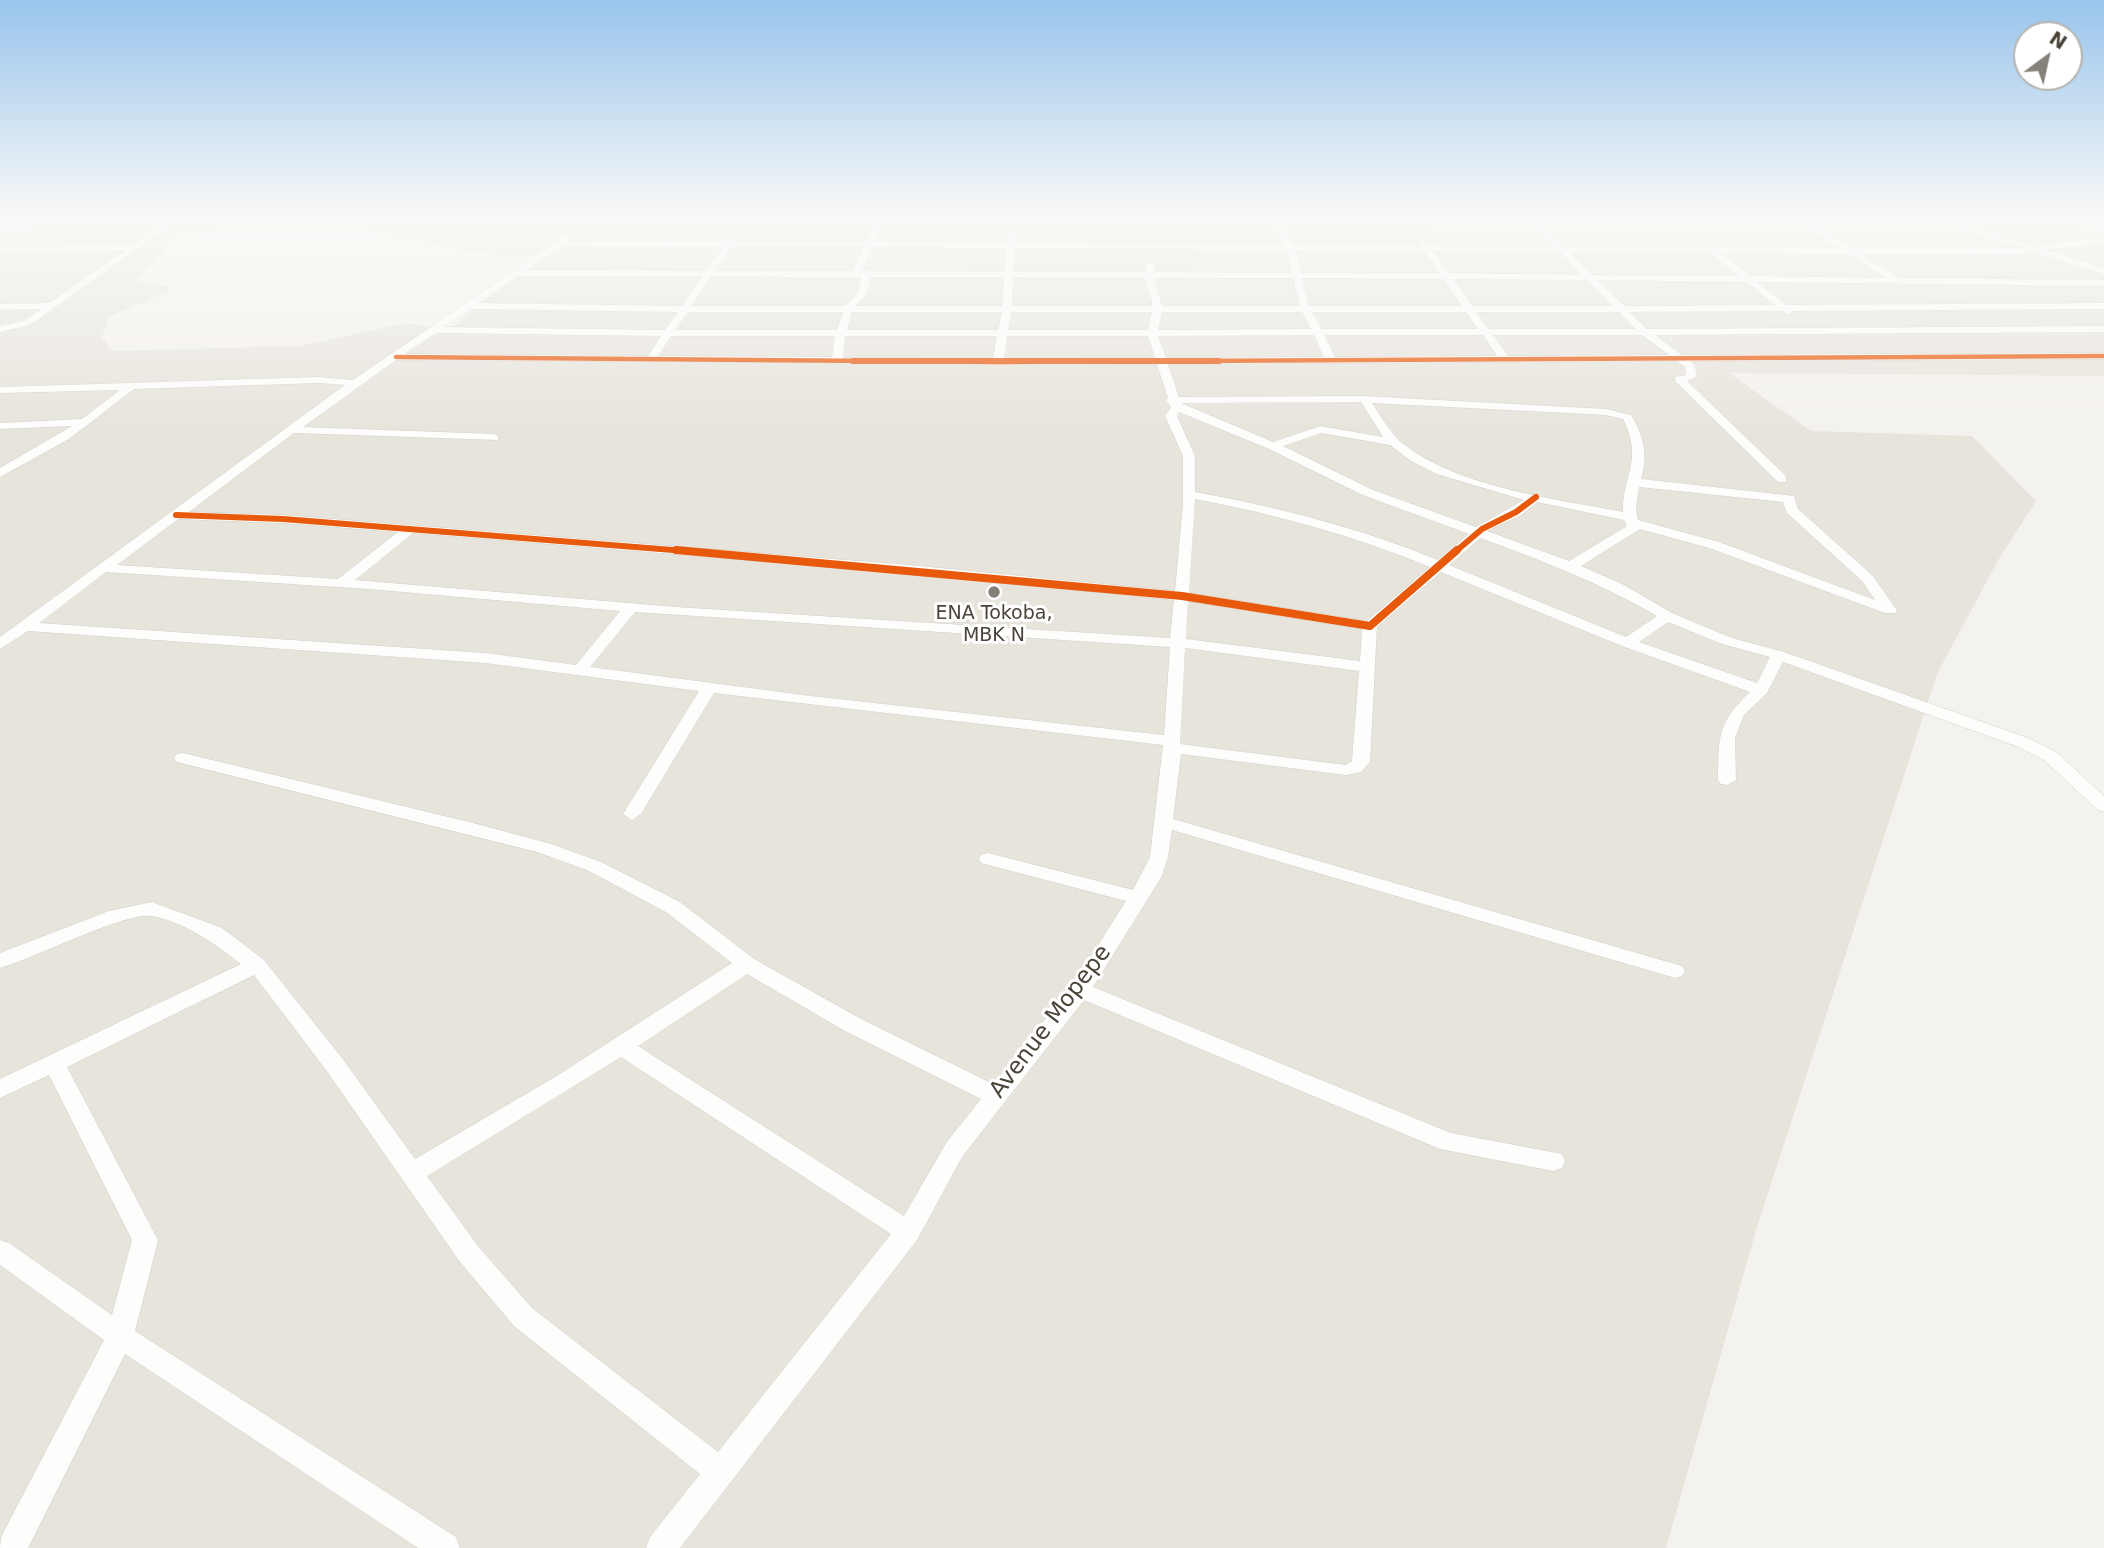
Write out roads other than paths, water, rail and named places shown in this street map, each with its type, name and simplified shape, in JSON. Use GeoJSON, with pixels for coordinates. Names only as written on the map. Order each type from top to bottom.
{"type":"FeatureCollection","features":[{"type":"Feature","properties":{"kind":"street"},"geometry":{"type":"LineString","coordinates":[[0,329],[27,323],[73,289]]}},
{"type":"Feature","properties":{"kind":"street"},"geometry":{"type":"LineString","coordinates":[[0,644],[355,383],[494,289]]}},
{"type":"Feature","properties":{"kind":"street"},"geometry":{"type":"LineString","coordinates":[[650,360],[696,289]]}},
{"type":"Feature","properties":{"kind":"street"},"geometry":{"type":"LineString","coordinates":[[837,361],[841,331],[849,307],[861,295],[861,289]]}},
{"type":"Feature","properties":{"kind":"street"},"geometry":{"type":"LineString","coordinates":[[998,362],[1009,289]]}},
{"type":"Feature","properties":{"kind":"street"},"geometry":{"type":"LineString","coordinates":[[1153,289],[1158,308],[1152,332],[1158,360],[1174,404],[1273,446],[1369,493],[1570,566],[1619,588],[1667,616],[1727,641],[1779,655],[2022,743],[2050,756],[2104,806]]}},
{"type":"Feature","properties":{"kind":"street"},"geometry":{"type":"LineString","coordinates":[[1301,289],[1305,308],[1331,360]]}},
{"type":"Feature","properties":{"kind":"street"},"geometry":{"type":"LineString","coordinates":[[1454,289],[1505,360]]}},
{"type":"Feature","properties":{"kind":"street"},"geometry":{"type":"LineString","coordinates":[[1603,289],[1644,332],[1690,366],[1692,376],[1679,379],[1782,479]]}},
{"type":"Feature","properties":{"kind":"street"},"geometry":{"type":"LineString","coordinates":[[1760,289],[1796,316]]}},
{"type":"Feature","properties":{"kind":"street"},"geometry":{"type":"LineString","coordinates":[[1911,289],[2018,357]]}},
{"type":"Feature","properties":{"kind":"street"},"geometry":{"type":"LineString","coordinates":[[0,307],[50,306]]}},
{"type":"Feature","properties":{"kind":"street"},"geometry":{"type":"LineString","coordinates":[[471,306],[684,309],[1785,309],[2104,306]]}},
{"type":"Feature","properties":{"kind":"street"},"geometry":{"type":"LineString","coordinates":[[1806,324],[1817,331]]}},
{"type":"Feature","properties":{"kind":"street"},"geometry":{"type":"LineString","coordinates":[[436,330],[669,333],[2104,329]]}},
{"type":"Feature","properties":{"kind":"street"},"geometry":{"type":"LineString","coordinates":[[397,357],[998,362],[2104,356]]}},
{"type":"Feature","properties":{"kind":"street"},"geometry":{"type":"LineString","coordinates":[[0,390],[319,380],[355,383]]}},
{"type":"Feature","properties":{"kind":"street"},"geometry":{"type":"LineString","coordinates":[[0,473],[65,437],[130,387]]}},
{"type":"Feature","properties":{"kind":"street"},"geometry":{"type":"LineString","coordinates":[[1174,404],[1364,399],[1612,412],[1627,416],[1637,433],[1637,473],[1632,482],[1631,519],[1634,527],[1616,540],[1603,543],[1570,566]]}},
{"type":"Feature","properties":{"kind":"street"},"geometry":{"type":"LineString","coordinates":[[1364,399],[1394,442]]}},
{"type":"Feature","properties":{"kind":"street","name":"Avenue Mopepe"},"geometry":{"type":"LineString","coordinates":[[661,1548],[908,1231],[954,1150],[1080,990],[1139,898],[1159,857],[1172,744],[1188,494],[1189,456],[1171,416],[1174,404]]}},
{"type":"Feature","properties":{"kind":"street"},"geometry":{"type":"LineString","coordinates":[[0,426],[85,422]]}},
{"type":"Feature","properties":{"kind":"street"},"geometry":{"type":"LineString","coordinates":[[1273,446],[1320,429],[1394,442],[1442,471],[1631,519],[1714,545],[1890,610],[1867,578],[1792,510],[1789,499],[1632,482]]}},
{"type":"Feature","properties":{"kind":"street"},"geometry":{"type":"LineString","coordinates":[[294,430],[494,438]]}},
{"type":"Feature","properties":{"kind":"street"},"geometry":{"type":"LineString","coordinates":[[0,461],[22,460]]}},
{"type":"Feature","properties":{"kind":"street"},"geometry":{"type":"LineString","coordinates":[[1188,494],[1257,507],[1332,527],[1440,565],[1627,643],[1761,690]]}},
{"type":"Feature","properties":{"kind":"street"},"geometry":{"type":"LineString","coordinates":[[24,626],[405,651],[580,670],[1172,744],[1346,770],[1355,768],[1361,762],[1370,626],[1482,532],[1536,497]]}},
{"type":"Feature","properties":{"kind":"street"},"geometry":{"type":"LineString","coordinates":[[176,515],[410,529],[909,569],[1182,596],[1370,626]]}},
{"type":"Feature","properties":{"kind":"street"},"geometry":{"type":"LineString","coordinates":[[341,583],[410,529]]}},
{"type":"Feature","properties":{"kind":"street"},"geometry":{"type":"LineString","coordinates":[[102,568],[1178,643],[1367,667]]}},
{"type":"Feature","properties":{"kind":"street"},"geometry":{"type":"LineString","coordinates":[[580,670],[632,607]]}},
{"type":"Feature","properties":{"kind":"street"},"geometry":{"type":"LineString","coordinates":[[1627,643],[1667,616]]}},
{"type":"Feature","properties":{"kind":"street"},"geometry":{"type":"LineString","coordinates":[[1727,780],[1727,738],[1737,713],[1761,690],[1779,655]]}},
{"type":"Feature","properties":{"kind":"street"},"geometry":{"type":"LineString","coordinates":[[632,814],[709,688]]}},
{"type":"Feature","properties":{"kind":"street"},"geometry":{"type":"LineString","coordinates":[[183,758],[473,830],[594,866],[673,908],[747,964],[853,1025],[995,1096]]}},
{"type":"Feature","properties":{"kind":"street"},"geometry":{"type":"LineString","coordinates":[[1164,822],[1675,971]]}},
{"type":"Feature","properties":{"kind":"street"},"geometry":{"type":"LineString","coordinates":[[988,859],[1139,898]]}},
{"type":"Feature","properties":{"kind":"street"},"geometry":{"type":"LineString","coordinates":[[0,961],[116,916],[152,909],[215,933],[257,965],[469,1254],[523,1317],[719,1471]]}},
{"type":"Feature","properties":{"kind":"street"},"geometry":{"type":"LineString","coordinates":[[412,1174],[747,964]]}},
{"type":"Feature","properties":{"kind":"street"},"geometry":{"type":"LineString","coordinates":[[0,1089],[257,965]]}},
{"type":"Feature","properties":{"kind":"street"},"geometry":{"type":"LineString","coordinates":[[1080,990],[1448,1142],[1553,1161]]}},
{"type":"Feature","properties":{"kind":"street"},"geometry":{"type":"LineString","coordinates":[[620,1045],[908,1231]]}},
{"type":"Feature","properties":{"kind":"street"},"geometry":{"type":"LineString","coordinates":[[12,1548],[120,1336],[145,1240],[54,1063]]}},
{"type":"Feature","properties":{"kind":"street"},"geometry":{"type":"LineString","coordinates":[[0,1251],[120,1336],[445,1548]]}},
{"type":"Feature","properties":{"kind":"place","name":"ENA Tokoba, MBK N"},"geometry":{"type":"Point","coordinates":[994,592]}}]}
